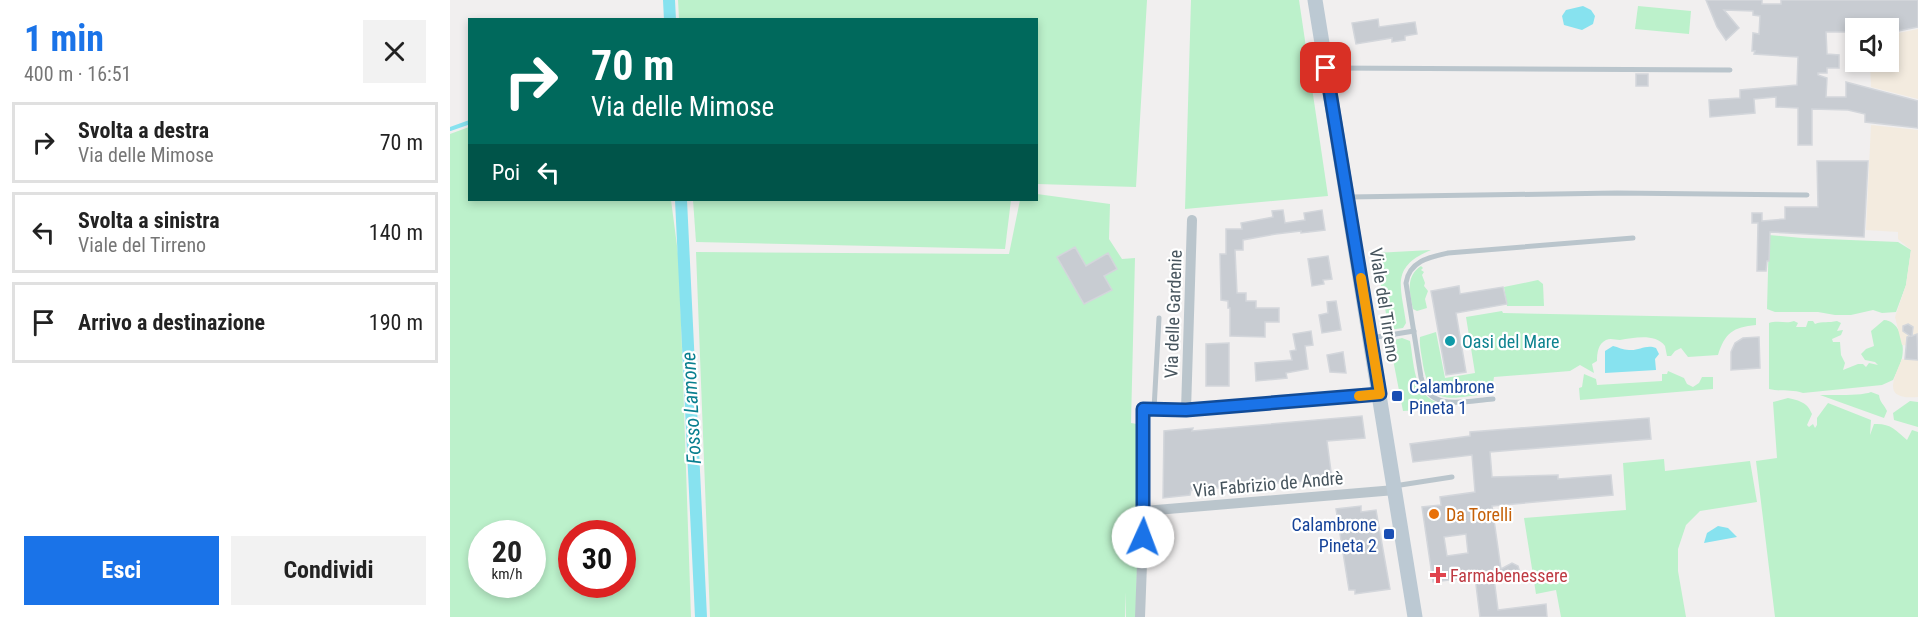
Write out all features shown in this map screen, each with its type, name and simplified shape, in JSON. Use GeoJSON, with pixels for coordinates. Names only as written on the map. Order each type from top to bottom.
{"type":"FeatureCollection","features":[{"type":"Feature","properties":{"kind":"main road","name":"Viale del Tirreno"},"geometry":{"type":"LineString","coordinates":[[1316,0],[1415,617]]}},
{"type":"Feature","properties":{"kind":"street","name":"Via delle Gardenie"},"geometry":{"type":"LineString","coordinates":[[1186,410],[1192,220]]}},
{"type":"Feature","properties":{"kind":"street"},"geometry":{"type":"LineString","coordinates":[[1140,617],[1149,410],[1186,410],[1380,394]]}},
{"type":"Feature","properties":{"kind":"street","name":"Via Fabrizio de Andrè"},"geometry":{"type":"LineString","coordinates":[[1144,511],[1395,488]]}},
{"type":"Feature","properties":{"kind":"lane"},"geometry":{"type":"LineString","coordinates":[[1326,68],[1730,70]]}},
{"type":"Feature","properties":{"kind":"lane"},"geometry":{"type":"LineString","coordinates":[[1347,197],[1617,193],[1807,195]]}},
{"type":"Feature","properties":{"kind":"lane"},"geometry":{"type":"LineString","coordinates":[[1493,399],[1445,402],[1430,396],[1422,383],[1406,283],[1413,266],[1425,258],[1448,253],[1633,238]]}},
{"type":"Feature","properties":{"kind":"lane"},"geometry":{"type":"LineString","coordinates":[[1149,410],[1159,318]]}},
{"type":"Feature","properties":{"kind":"lane"},"geometry":{"type":"LineString","coordinates":[[1371,338],[1414,331]]}},
{"type":"Feature","properties":{"kind":"lane"},"geometry":{"type":"LineString","coordinates":[[1395,488],[1452,477]]}},
{"type":"Feature","properties":{"kind":"green space"},"geometry":{"type":"Polygon","coordinates":[[[678,0],[1147,0],[1136,187],[1038,184],[1038,18],[679,18],[678,0]]]}},
{"type":"Feature","properties":{"kind":"green space"},"geometry":{"type":"Polygon","coordinates":[[[1191,0],[1299,0],[1328,196],[1185,209],[1191,0]]]}},
{"type":"Feature","properties":{"kind":"green space"},"geometry":{"type":"Polygon","coordinates":[[[1638,6],[1691,11],[1689,34],[1635,29],[1638,6]]]}},
{"type":"Feature","properties":{"kind":"green space"},"geometry":{"type":"Polygon","coordinates":[[[468,127],[468,201],[671,201],[679,261],[691,617],[450,617],[450,134],[468,127]]]}},
{"type":"Feature","properties":{"kind":"green space"},"geometry":{"type":"Polygon","coordinates":[[[1038,194],[1110,204],[1109,239],[1122,259],[1135,258],[1131,423],[1137,424],[1140,428],[1136,617],[1126,617],[1126,592],[1125,617],[710,617],[696,252],[1009,254],[1020,201],[1038,201],[1038,194]]]}},
{"type":"Feature","properties":{"kind":"green space"},"geometry":{"type":"Polygon","coordinates":[[[693,201],[1011,201],[1005,249],[696,242],[693,201]]]}},
{"type":"Feature","properties":{"kind":"green space"},"geometry":{"type":"Polygon","coordinates":[[[1769,235],[1898,242],[1911,250],[1906,285],[1896,312],[1882,313],[1873,310],[1851,315],[1835,315],[1818,312],[1775,312],[1767,309],[1769,235]]]}},
{"type":"Feature","properties":{"kind":"green space"},"geometry":{"type":"Polygon","coordinates":[[[1431,250],[1409,263],[1404,271],[1401,288],[1406,323],[1403,328],[1389,330],[1375,253],[1431,250]]]}},
{"type":"Feature","properties":{"kind":"green space"},"geometry":{"type":"Polygon","coordinates":[[[1421,266],[1424,272],[1422,275],[1424,286],[1428,291],[1425,299],[1427,308],[1417,311],[1413,309],[1410,285],[1413,275],[1421,266]]]}},
{"type":"Feature","properties":{"kind":"green space"},"geometry":{"type":"Polygon","coordinates":[[[1538,280],[1543,284],[1544,306],[1507,306],[1504,287],[1538,280]]]}},
{"type":"Feature","properties":{"kind":"green space"},"geometry":{"type":"Polygon","coordinates":[[[1502,311],[1503,313],[1756,318],[1756,325],[1741,327],[1731,332],[1718,355],[1688,357],[1681,348],[1671,356],[1667,356],[1665,346],[1656,339],[1644,337],[1610,339],[1600,346],[1597,361],[1592,364],[1594,373],[1580,365],[1570,371],[1494,377],[1492,389],[1488,394],[1454,398],[1445,397],[1431,389],[1423,365],[1420,337],[1436,332],[1445,378],[1475,373],[1466,317],[1502,311]]]}},
{"type":"Feature","properties":{"kind":"green space"},"geometry":{"type":"Polygon","coordinates":[[[1884,320],[1894,324],[1898,329],[1903,346],[1902,358],[1893,380],[1882,385],[1803,393],[1769,389],[1769,323],[1794,321],[1798,323],[1796,327],[1806,327],[1808,321],[1813,321],[1815,324],[1837,321],[1841,323],[1837,331],[1843,330],[1841,335],[1832,339],[1833,342],[1840,342],[1841,355],[1845,363],[1843,370],[1858,364],[1866,367],[1869,363],[1878,365],[1865,360],[1861,354],[1874,346],[1871,331],[1884,320]]]}},
{"type":"Feature","properties":{"kind":"green space"},"geometry":{"type":"Polygon","coordinates":[[[1402,338],[1410,341],[1415,372],[1422,390],[1436,402],[1447,405],[1447,408],[1403,411],[1390,344],[1402,338]]]}},
{"type":"Feature","properties":{"kind":"green space"},"geometry":{"type":"Polygon","coordinates":[[[1668,371],[1684,378],[1687,384],[1693,387],[1702,377],[1713,377],[1713,389],[1580,400],[1579,388],[1582,387],[1584,374],[1596,379],[1597,385],[1662,381],[1662,374],[1667,374],[1668,371]]]}},
{"type":"Feature","properties":{"kind":"green space"},"geometry":{"type":"Polygon","coordinates":[[[1871,392],[1879,395],[1887,411],[1884,418],[1820,395],[1854,395],[1871,392]]]}},
{"type":"Feature","properties":{"kind":"green space"},"geometry":{"type":"Polygon","coordinates":[[[1788,398],[1800,401],[1808,407],[1812,414],[1807,425],[1809,427],[1813,424],[1815,428],[1817,418],[1828,403],[1871,420],[1870,435],[1874,424],[1889,426],[1907,440],[1912,430],[1918,432],[1918,617],[1775,617],[1756,461],[1777,458],[1773,402],[1788,398]]]}},
{"type":"Feature","properties":{"kind":"green space"},"geometry":{"type":"Polygon","coordinates":[[[1910,401],[1918,402],[1918,427],[1894,420],[1893,413],[1910,401]]]}},
{"type":"Feature","properties":{"kind":"green space"},"geometry":{"type":"Polygon","coordinates":[[[1664,459],[1665,471],[1750,461],[1757,502],[1700,511],[1686,525],[1678,549],[1678,571],[1686,617],[1561,617],[1556,590],[1536,594],[1524,518],[1626,510],[1623,463],[1664,459]]]}},
{"type":"Feature","properties":{"kind":"sand"},"geometry":{"type":"Polygon","coordinates":[[[1918,29],[1918,99],[1871,87],[1870,72],[1899,72],[1899,33],[1918,29]]]}},
{"type":"Feature","properties":{"kind":"sand"},"geometry":{"type":"Polygon","coordinates":[[[1871,125],[1918,130],[1918,346],[1902,345],[1895,317],[1906,285],[1911,250],[1898,239],[1898,232],[1866,230],[1871,125]]]}},
{"type":"Feature","properties":{"kind":"sand"},"geometry":{"type":"Polygon","coordinates":[[[1902,359],[1918,360],[1918,397],[1899,396],[1893,388],[1895,375],[1902,359]]]}},
{"type":"Feature","properties":{"kind":"water"},"geometry":{"type":"Polygon","coordinates":[[[1583,6],[1591,10],[1595,16],[1593,24],[1582,30],[1564,25],[1562,16],[1566,10],[1583,6]]]}},
{"type":"Feature","properties":{"kind":"water"},"geometry":{"type":"Polygon","coordinates":[[[1613,346],[1625,350],[1656,348],[1659,354],[1655,359],[1656,370],[1605,373],[1605,351],[1613,346]]]}},
{"type":"Feature","properties":{"kind":"water"},"geometry":{"type":"Polygon","coordinates":[[[1718,526],[1728,528],[1737,537],[1704,543],[1707,533],[1718,526]]]}},
{"type":"Feature","properties":{"kind":"building"},"geometry":{"type":"Polygon","coordinates":[[[1706,0],[1762,0],[1762,4],[1781,4],[1781,0],[1918,0],[1918,27],[1899,31],[1899,18],[1845,18],[1845,32],[1826,32],[1827,54],[1839,55],[1839,68],[1827,68],[1827,73],[1818,73],[1818,75],[1827,78],[1826,97],[1846,97],[1846,82],[1918,101],[1918,128],[1865,122],[1865,114],[1848,110],[1812,109],[1812,145],[1798,145],[1798,108],[1776,107],[1776,97],[1754,99],[1755,113],[1710,117],[1709,100],[1740,98],[1740,90],[1797,85],[1798,57],[1754,54],[1755,51],[1752,51],[1753,33],[1759,34],[1760,16],[1753,15],[1753,11],[1724,10],[1739,28],[1726,40],[1717,27],[1706,0]]]}},
{"type":"Feature","properties":{"kind":"building"},"geometry":{"type":"Polygon","coordinates":[[[1378,19],[1379,27],[1415,22],[1417,34],[1405,36],[1405,40],[1392,42],[1392,38],[1356,44],[1352,23],[1378,19]]]}},
{"type":"Feature","properties":{"kind":"building"},"geometry":{"type":"Polygon","coordinates":[[[1636,74],[1648,74],[1648,86],[1636,86],[1636,74]]]}},
{"type":"Feature","properties":{"kind":"building"},"geometry":{"type":"Polygon","coordinates":[[[1817,161],[1868,161],[1864,237],[1770,232],[1769,261],[1767,261],[1766,271],[1757,271],[1758,223],[1752,223],[1752,213],[1762,213],[1762,221],[1785,219],[1785,207],[1818,207],[1817,161]]]}},
{"type":"Feature","properties":{"kind":"building"},"geometry":{"type":"Polygon","coordinates":[[[1283,210],[1285,223],[1305,220],[1304,213],[1322,210],[1325,230],[1276,234],[1243,240],[1243,250],[1235,250],[1237,293],[1246,293],[1246,301],[1256,301],[1256,308],[1279,308],[1279,322],[1265,322],[1265,337],[1230,336],[1230,308],[1228,308],[1228,301],[1221,300],[1220,254],[1226,254],[1226,229],[1242,229],[1241,223],[1273,217],[1272,211],[1283,210]]]}},
{"type":"Feature","properties":{"kind":"building"},"geometry":{"type":"Polygon","coordinates":[[[1075,247],[1086,266],[1108,253],[1117,269],[1104,276],[1112,290],[1084,304],[1057,257],[1075,247]]]}},
{"type":"Feature","properties":{"kind":"building"},"geometry":{"type":"Polygon","coordinates":[[[1328,256],[1332,279],[1323,280],[1324,284],[1312,286],[1308,259],[1328,256]]]}},
{"type":"Feature","properties":{"kind":"building","name":"Oasi del Mare"},"geometry":{"type":"Polygon","coordinates":[[[1459,286],[1460,294],[1503,287],[1507,304],[1456,313],[1466,372],[1446,375],[1431,291],[1459,286]]]}},
{"type":"Feature","properties":{"kind":"building"},"geometry":{"type":"Polygon","coordinates":[[[1336,301],[1341,330],[1322,333],[1319,315],[1328,313],[1327,302],[1336,301]]]}},
{"type":"Feature","properties":{"kind":"building"},"geometry":{"type":"Polygon","coordinates":[[[1908,324],[1913,327],[1912,336],[1917,334],[1918,360],[1905,359],[1907,337],[1910,336],[1903,331],[1903,326],[1908,324]]]}},
{"type":"Feature","properties":{"kind":"building"},"geometry":{"type":"Polygon","coordinates":[[[1311,331],[1313,345],[1305,346],[1308,369],[1286,373],[1287,378],[1256,381],[1255,363],[1292,360],[1290,351],[1296,350],[1293,334],[1311,331]]]}},
{"type":"Feature","properties":{"kind":"building"},"geometry":{"type":"Polygon","coordinates":[[[1759,337],[1760,368],[1731,370],[1731,352],[1735,343],[1743,338],[1759,337]]]}},
{"type":"Feature","properties":{"kind":"building"},"geometry":{"type":"Polygon","coordinates":[[[1229,343],[1229,386],[1206,386],[1206,344],[1229,343]]]}},
{"type":"Feature","properties":{"kind":"building"},"geometry":{"type":"Polygon","coordinates":[[[1343,352],[1346,373],[1330,372],[1327,355],[1343,352]]]}},
{"type":"Feature","properties":{"kind":"building"},"geometry":{"type":"Polygon","coordinates":[[[1362,416],[1365,438],[1327,441],[1332,479],[1191,490],[1190,495],[1163,498],[1164,431],[1193,428],[1192,431],[1362,416]]]}},
{"type":"Feature","properties":{"kind":"building"},"geometry":{"type":"Polygon","coordinates":[[[1649,418],[1651,439],[1490,452],[1492,477],[1558,475],[1558,479],[1611,475],[1613,495],[1492,506],[1501,569],[1512,563],[1518,566],[1520,573],[1518,579],[1513,583],[1494,578],[1498,610],[1546,604],[1547,617],[1480,617],[1475,577],[1433,582],[1422,507],[1441,505],[1440,497],[1475,492],[1472,455],[1413,462],[1410,444],[1470,436],[1470,432],[1649,418]],[[1466,534],[1444,537],[1447,556],[1468,553],[1466,534]]]}},
{"type":"Feature","properties":{"kind":"building"},"geometry":{"type":"Polygon","coordinates":[[[1361,506],[1361,512],[1376,510],[1390,589],[1355,594],[1355,590],[1349,590],[1336,509],[1361,506]]]}},
{"type":"Feature","properties":{"kind":"waterway","name":"Fosso Lamone"},"geometry":{"type":"LineString","coordinates":[[669,0],[670,18]]}},
{"type":"Feature","properties":{"kind":"waterway"},"geometry":{"type":"LineString","coordinates":[[450,129],[468,123]]}},
{"type":"Feature","properties":{"kind":"waterway","name":"Fosso Lamone"},"geometry":{"type":"LineString","coordinates":[[681,201],[701,617]]}},
{"type":"Feature","properties":{"kind":"slow traffic"},"geometry":{"type":"LineString","coordinates":[[1359,396],[1380,394],[1361,278]]}},
{"type":"Feature","properties":{"kind":"place","name":"Oasi del Mare"},"geometry":{"type":"Point","coordinates":[1450,341]}},
{"type":"Feature","properties":{"kind":"place","name":"Calambrone Pineta 1"},"geometry":{"type":"Point","coordinates":[1397,396]}},
{"type":"Feature","properties":{"kind":"place","name":"Da Torelli"},"geometry":{"type":"Point","coordinates":[1434,514]}},
{"type":"Feature","properties":{"kind":"place","name":"Calambrone Pineta 2"},"geometry":{"type":"Point","coordinates":[1389,534]}},
{"type":"Feature","properties":{"kind":"place","name":"Farmabenessere"},"geometry":{"type":"Point","coordinates":[1438,575]}},
{"type":"Feature","properties":{"kind":"route"},"geometry":{"type":"LineString","coordinates":[[1143,537],[1143,409],[1173,411],[1380,394],[1326,68]]}}]}
